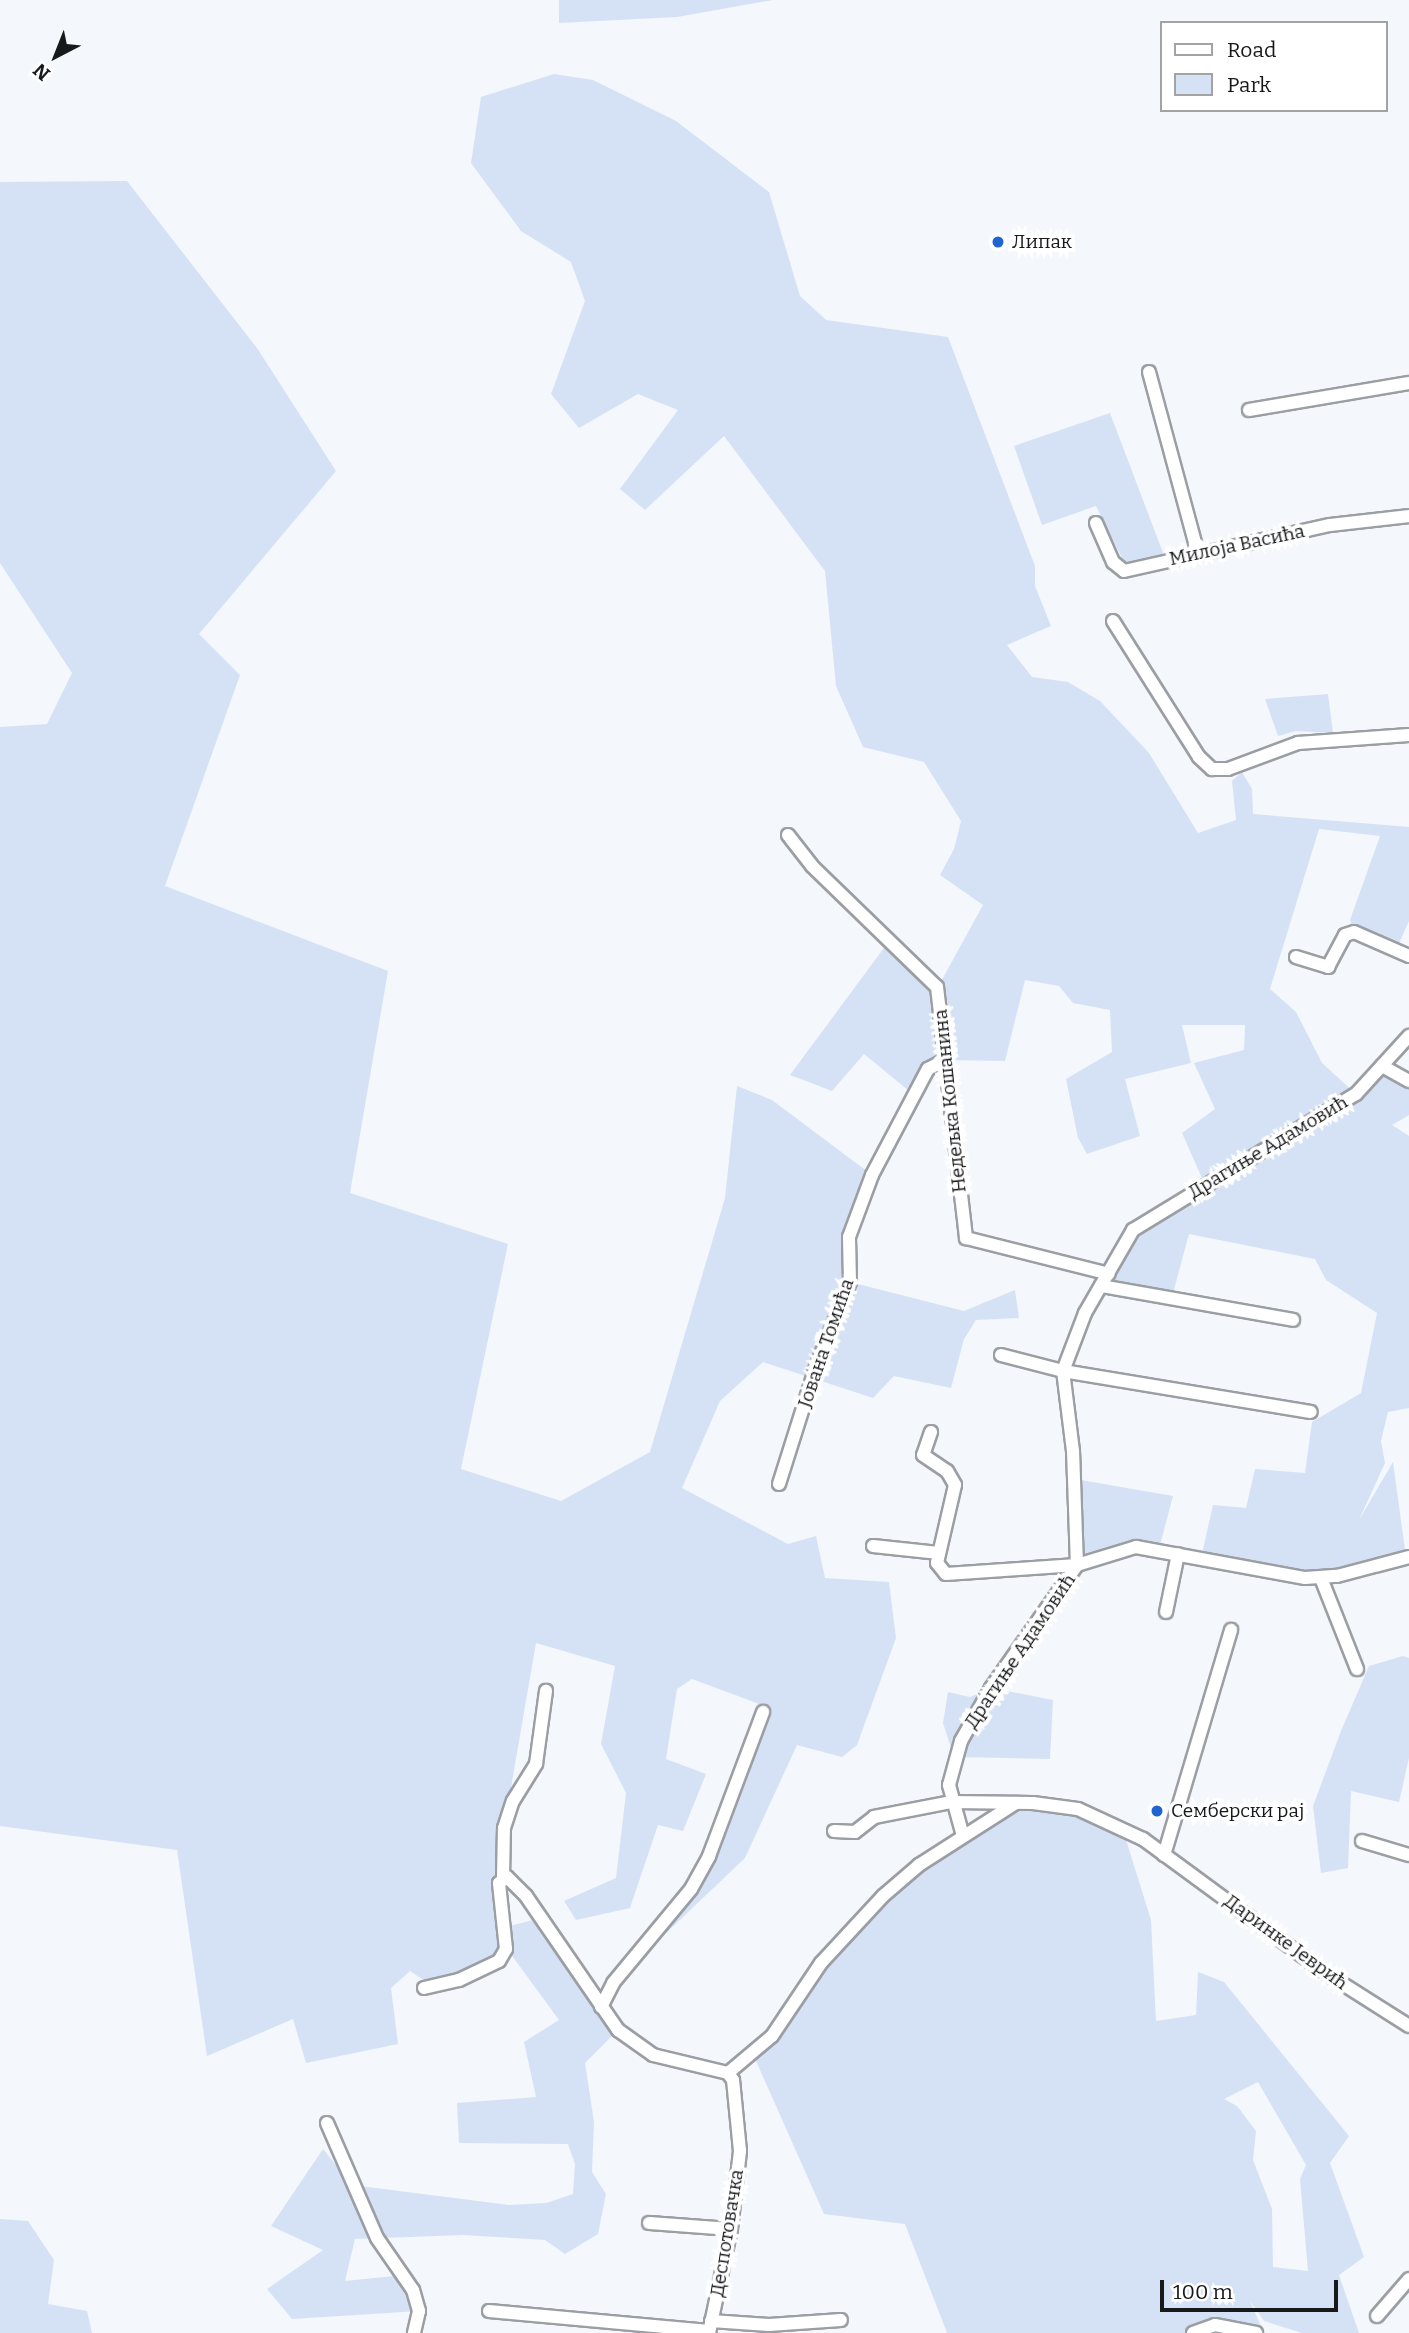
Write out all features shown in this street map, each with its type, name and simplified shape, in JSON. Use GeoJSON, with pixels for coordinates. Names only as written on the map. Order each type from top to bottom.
{"type":"FeatureCollection","features":[{"type":"Feature","properties":{"kind":"street"},"geometry":{"type":"LineString","coordinates":[[1149,372],[1198,554]]}},
{"type":"Feature","properties":{"kind":"street"},"geometry":{"type":"LineString","coordinates":[[1248,410],[1409,383]]}},
{"type":"Feature","properties":{"kind":"street","name":"Милоја Васића"},"geometry":{"type":"LineString","coordinates":[[1096,523],[1121,570],[1330,525],[1409,516]]}},
{"type":"Feature","properties":{"kind":"street"},"geometry":{"type":"LineString","coordinates":[[1114,621],[1199,757],[1212,769],[1228,769],[1298,743],[1409,735]]}},
{"type":"Feature","properties":{"kind":"street","name":"Недељка Кошанина"},"geometry":{"type":"LineString","coordinates":[[788,835],[812,866],[937,987],[967,1238],[1109,1273]]}},
{"type":"Feature","properties":{"kind":"street"},"geometry":{"type":"LineString","coordinates":[[1296,957],[1328,967],[1345,935],[1354,932],[1409,956]]}},
{"type":"Feature","properties":{"kind":"street","name":"Драгиње Адамовић"},"geometry":{"type":"LineString","coordinates":[[963,1836],[951,1802],[950,1773],[961,1741],[991,1688],[1077,1565],[1073,1451],[1063,1371],[1070,1346],[1101,1286],[1133,1230],[1151,1216],[1314,1123],[1356,1094],[1409,1036]]}},
{"type":"Feature","properties":{"kind":"street","name":"Јована Томића"},"geometry":{"type":"LineString","coordinates":[[779,1484],[816,1367],[850,1282],[849,1237],[872,1175],[928,1069],[945,1060]]}},
{"type":"Feature","properties":{"kind":"street"},"geometry":{"type":"LineString","coordinates":[[1382,1066],[1409,1081]]}},
{"type":"Feature","properties":{"kind":"street"},"geometry":{"type":"LineString","coordinates":[[1101,1286],[1293,1320]]}},
{"type":"Feature","properties":{"kind":"street"},"geometry":{"type":"LineString","coordinates":[[1001,1355],[1063,1371],[1311,1412]]}},
{"type":"Feature","properties":{"kind":"street"},"geometry":{"type":"LineString","coordinates":[[932,1432],[923,1455],[947,1471],[955,1485],[938,1568],[952,1576],[1077,1565],[1136,1547],[1321,1578],[1409,1557]]}},
{"type":"Feature","properties":{"kind":"street"},"geometry":{"type":"LineString","coordinates":[[873,1546],[939,1553]]}},
{"type":"Feature","properties":{"kind":"street"},"geometry":{"type":"LineString","coordinates":[[1166,1612],[1178,1554]]}},
{"type":"Feature","properties":{"kind":"street"},"geometry":{"type":"LineString","coordinates":[[1321,1578],[1357,1669]]}},
{"type":"Feature","properties":{"kind":"street"},"geometry":{"type":"LineString","coordinates":[[1164,1855],[1231,1630]]}},
{"type":"Feature","properties":{"kind":"street"},"geometry":{"type":"LineString","coordinates":[[424,1988],[459,1980],[499,1961],[506,1949],[499,1883],[503,1878],[504,1828],[513,1801],[536,1764],[546,1691]]}},
{"type":"Feature","properties":{"kind":"street"},"geometry":{"type":"LineString","coordinates":[[601,2007],[613,1983],[691,1889],[709,1856],[763,1712]]}},
{"type":"Feature","properties":{"kind":"street"},"geometry":{"type":"LineString","coordinates":[[834,1831],[855,1832],[874,1817],[951,1802]]}},
{"type":"Feature","properties":{"kind":"street","name":"Даринке Јеврић"},"geometry":{"type":"LineString","coordinates":[[951,1802],[1017,1803],[1078,1810],[1122,1827],[1343,1984],[1409,2026]]}},
{"type":"Feature","properties":{"kind":"street"},"geometry":{"type":"LineString","coordinates":[[503,1878],[513,1881],[526,1896],[618,2030],[653,2055],[728,2073],[772,2035],[821,1963],[883,1896],[919,1865],[1017,1803]]}},
{"type":"Feature","properties":{"kind":"street"},"geometry":{"type":"LineString","coordinates":[[1362,1841],[1409,1856]]}},
{"type":"Feature","properties":{"kind":"street","name":"Деспотовачка"},"geometry":{"type":"LineString","coordinates":[[710,2328],[731,2229],[740,2151],[733,2080],[728,2073]]}},
{"type":"Feature","properties":{"kind":"street"},"geometry":{"type":"LineString","coordinates":[[327,2123],[377,2238],[413,2290],[419,2311],[414,2333]]}},
{"type":"Feature","properties":{"kind":"street"},"geometry":{"type":"LineString","coordinates":[[649,2223],[731,2229]]}},
{"type":"Feature","properties":{"kind":"street"},"geometry":{"type":"LineString","coordinates":[[1377,2316],[1409,2279]]}},
{"type":"Feature","properties":{"kind":"street"},"geometry":{"type":"LineString","coordinates":[[489,2311],[710,2328],[841,2320]]}},
{"type":"Feature","properties":{"kind":"street"},"geometry":{"type":"LineString","coordinates":[[1194,2333],[1215,2325],[1256,2333]]}},
{"type":"Feature","properties":{"kind":"green space"},"geometry":{"type":"Polygon","coordinates":[[[559,0],[773,0],[677,17],[559,23],[559,0]]]}},
{"type":"Feature","properties":{"kind":"green space"},"geometry":{"type":"Polygon","coordinates":[[[554,74],[593,80],[676,121],[769,192],[800,296],[826,320],[948,337],[1035,566],[1035,586],[1051,626],[1007,645],[1032,677],[1068,682],[1100,701],[1149,753],[1198,833],[1236,820],[1232,781],[1242,772],[1252,789],[1253,814],[1409,827],[1409,921],[1396,950],[1354,932],[1350,920],[1380,836],[1319,829],[1270,989],[1296,1012],[1322,1063],[1356,1094],[1382,1066],[1409,1081],[1409,1115],[1392,1125],[1409,1136],[1409,1408],[1388,1412],[1381,1441],[1385,1463],[1359,1520],[1393,1462],[1406,1557],[1321,1578],[1201,1558],[1213,1505],[1246,1508],[1255,1469],[1305,1473],[1312,1422],[1361,1393],[1377,1313],[1326,1280],[1315,1259],[1189,1234],[1172,1297],[1101,1286],[1133,1230],[1206,1187],[1182,1133],[1215,1109],[1194,1063],[1244,1050],[1245,1025],[1182,1025],[1191,1063],[1125,1079],[1140,1136],[1087,1154],[1078,1138],[1066,1079],[1112,1052],[1110,1010],[1073,1003],[1059,986],[1025,980],[1005,1061],[945,1060],[933,1065],[914,1095],[864,1054],[832,1091],[790,1075],[892,937],[938,987],[983,905],[940,875],[954,849],[961,821],[924,762],[863,747],[836,686],[825,571],[724,436],[645,510],[620,489],[678,410],[638,394],[579,428],[551,394],[585,301],[571,262],[521,231],[471,163],[481,97],[554,74]]]}},
{"type":"Feature","properties":{"kind":"green space"},"geometry":{"type":"Polygon","coordinates":[[[127,181],[257,348],[336,471],[199,634],[240,675],[165,886],[388,971],[350,1193],[508,1244],[461,1469],[561,1501],[650,1452],[725,1198],[737,1086],[772,1100],[872,1175],[849,1237],[850,1282],[964,1311],[1015,1290],[1019,1318],[976,1320],[964,1339],[951,1388],[894,1376],[873,1398],[763,1362],[720,1401],[682,1488],[788,1544],[816,1536],[825,1578],[889,1582],[896,1638],[857,1745],[842,1757],[797,1745],[745,1858],[663,1936],[712,1842],[770,1708],[692,1679],[677,1689],[666,1759],[706,1774],[683,1831],[658,1825],[630,1908],[576,1920],[564,1901],[616,1878],[626,1793],[601,1744],[615,1666],[536,1643],[504,1828],[506,1927],[540,1918],[618,2030],[585,2063],[594,2122],[592,2172],[606,2194],[598,2234],[565,2254],[545,2240],[463,2235],[355,2239],[345,2281],[394,2276],[413,2290],[419,2311],[292,2319],[267,2289],[323,2250],[271,2226],[323,2149],[352,2185],[509,2205],[546,2203],[573,2194],[575,2164],[568,2144],[459,2143],[457,2103],[536,2097],[524,2042],[559,2020],[507,1949],[490,1967],[425,1981],[410,1971],[391,1988],[398,2044],[306,2063],[293,2019],[207,2056],[177,1850],[0,1826],[0,727],[47,724],[72,673],[0,563],[0,182],[127,181]]]}},
{"type":"Feature","properties":{"kind":"green space"},"geometry":{"type":"Polygon","coordinates":[[[1110,413],[1165,558],[1126,566],[1096,506],[1042,525],[1014,446],[1110,413]]]}},
{"type":"Feature","properties":{"kind":"green space"},"geometry":{"type":"Polygon","coordinates":[[[1328,694],[1333,733],[1296,731],[1278,736],[1265,699],[1328,694]]]}},
{"type":"Feature","properties":{"kind":"green space"},"geometry":{"type":"Polygon","coordinates":[[[1075,1479],[1173,1496],[1159,1549],[1136,1547],[1077,1565],[1075,1479]]]}},
{"type":"Feature","properties":{"kind":"green space"},"geometry":{"type":"Polygon","coordinates":[[[1403,1656],[1409,1658],[1409,1758],[1399,1802],[1351,1791],[1348,1868],[1321,1873],[1313,1806],[1341,1731],[1369,1666],[1403,1656]]]}},
{"type":"Feature","properties":{"kind":"green space"},"geometry":{"type":"Polygon","coordinates":[[[991,1688],[1053,1700],[1050,1759],[954,1757],[943,1723],[948,1692],[970,1697],[991,1688]]]}},
{"type":"Feature","properties":{"kind":"green space"},"geometry":{"type":"Polygon","coordinates":[[[1017,1803],[1051,1804],[1122,1827],[1151,1920],[1156,2021],[1196,2015],[1198,1972],[1224,1982],[1349,2136],[1330,2163],[1364,2257],[1339,2275],[1359,2333],[1302,2333],[1264,2321],[1250,2301],[1264,2333],[1238,2328],[1193,2333],[947,2333],[905,2224],[824,2214],[752,2052],[883,1896],[1017,1803]],[[1258,2082],[1224,2099],[1237,2106],[1256,2131],[1253,2160],[1272,2209],[1273,2267],[1308,2271],[1300,2179],[1306,2165],[1258,2082]]]}},
{"type":"Feature","properties":{"kind":"green space"},"geometry":{"type":"Polygon","coordinates":[[[0,2219],[28,2221],[54,2260],[48,2304],[87,2311],[92,2333],[0,2333],[0,2219]]]}},
{"type":"Feature","properties":{"kind":"place","name":"Липак"},"geometry":{"type":"Point","coordinates":[998,242]}},
{"type":"Feature","properties":{"kind":"place","name":"Семберски рај"},"geometry":{"type":"Point","coordinates":[1157,1811]}}]}
